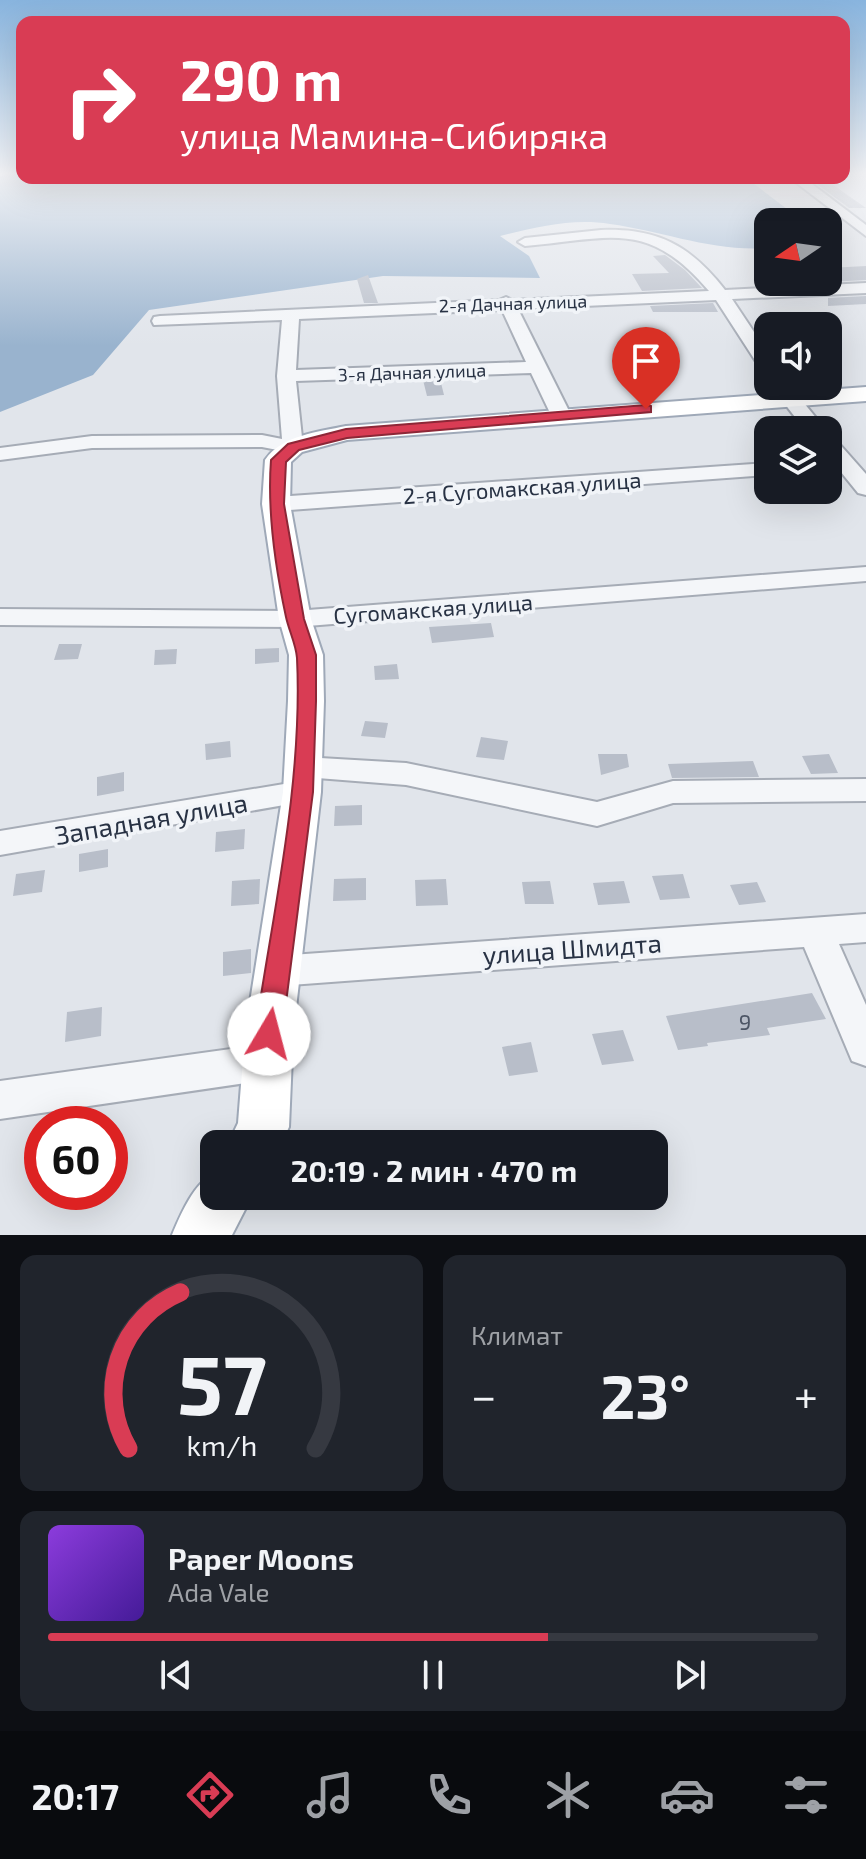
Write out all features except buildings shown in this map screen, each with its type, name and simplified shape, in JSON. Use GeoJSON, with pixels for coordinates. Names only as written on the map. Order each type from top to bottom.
{"type":"FeatureCollection","features":[{"type":"Feature","properties":{"kind":"main road"},"geometry":{"type":"LineString","coordinates":[[842,393],[866,394]]}},
{"type":"Feature","properties":{"kind":"main road"},"geometry":{"type":"LineString","coordinates":[[261,1130],[277,971],[302,780],[306,655],[295,619],[276,504],[278,460],[293,447],[346,433],[754,395]]}},
{"type":"Feature","properties":{"kind":"main road"},"geometry":{"type":"LineString","coordinates":[[200,1235],[216,1210]]}},
{"type":"Feature","properties":{"kind":"street"},"geometry":{"type":"LineString","coordinates":[[525,242],[643,235],[673,246],[722,296],[754,345]]}},
{"type":"Feature","properties":{"kind":"street","name":"2-я Дачная улица"},"geometry":{"type":"LineString","coordinates":[[160,321],[506,302],[866,288]]}},
{"type":"Feature","properties":{"kind":"street"},"geometry":{"type":"LineString","coordinates":[[506,302],[561,415]]}},
{"type":"Feature","properties":{"kind":"street"},"geometry":{"type":"LineString","coordinates":[[0,454],[92,442],[262,441],[293,447],[286,376],[291,314]]}},
{"type":"Feature","properties":{"kind":"street","name":"3-я Дачная улица"},"geometry":{"type":"LineString","coordinates":[[286,376],[537,367]]}},
{"type":"Feature","properties":{"kind":"street"},"geometry":{"type":"LineString","coordinates":[[791,400],[804,416]]}},
{"type":"Feature","properties":{"kind":"street"},"geometry":{"type":"LineString","coordinates":[[842,468],[866,488]]}},
{"type":"Feature","properties":{"kind":"street","name":"2-я Сугомакская улица"},"geometry":{"type":"LineString","coordinates":[[276,504],[754,470]]}},
{"type":"Feature","properties":{"kind":"street","name":"Сугомакская улица"},"geometry":{"type":"LineString","coordinates":[[0,617],[295,619],[866,574]]}},
{"type":"Feature","properties":{"kind":"street","name":"Западная улица"},"geometry":{"type":"LineString","coordinates":[[0,843],[302,780],[406,774],[597,814],[613,813],[658,793],[866,790]]}},
{"type":"Feature","properties":{"kind":"street","name":"улица Шмидта"},"geometry":{"type":"LineString","coordinates":[[277,971],[866,928]]}},
{"type":"Feature","properties":{"kind":"street"},"geometry":{"type":"LineString","coordinates":[[816,932],[866,1049]]}},
{"type":"Feature","properties":{"kind":"street"},"geometry":{"type":"LineString","coordinates":[[0,1100],[267,1062]]}},
{"type":"Feature","properties":{"kind":"water"},"geometry":{"type":"Polygon","coordinates":[[[0,231],[521,231],[500,236],[529,256],[540,278],[383,276],[149,310],[93,375],[0,412],[0,231]]]}},
{"type":"Feature","properties":{"kind":"water"},"geometry":{"type":"Polygon","coordinates":[[[646,231],[754,231],[754,248],[727,247],[646,231]]]}},
{"type":"Feature","properties":{"kind":"route"},"geometry":{"type":"LineString","coordinates":[[269,1034],[302,792],[306,701],[306,655],[295,619],[276,504],[278,460],[293,447],[346,433],[646,409]]}}]}
